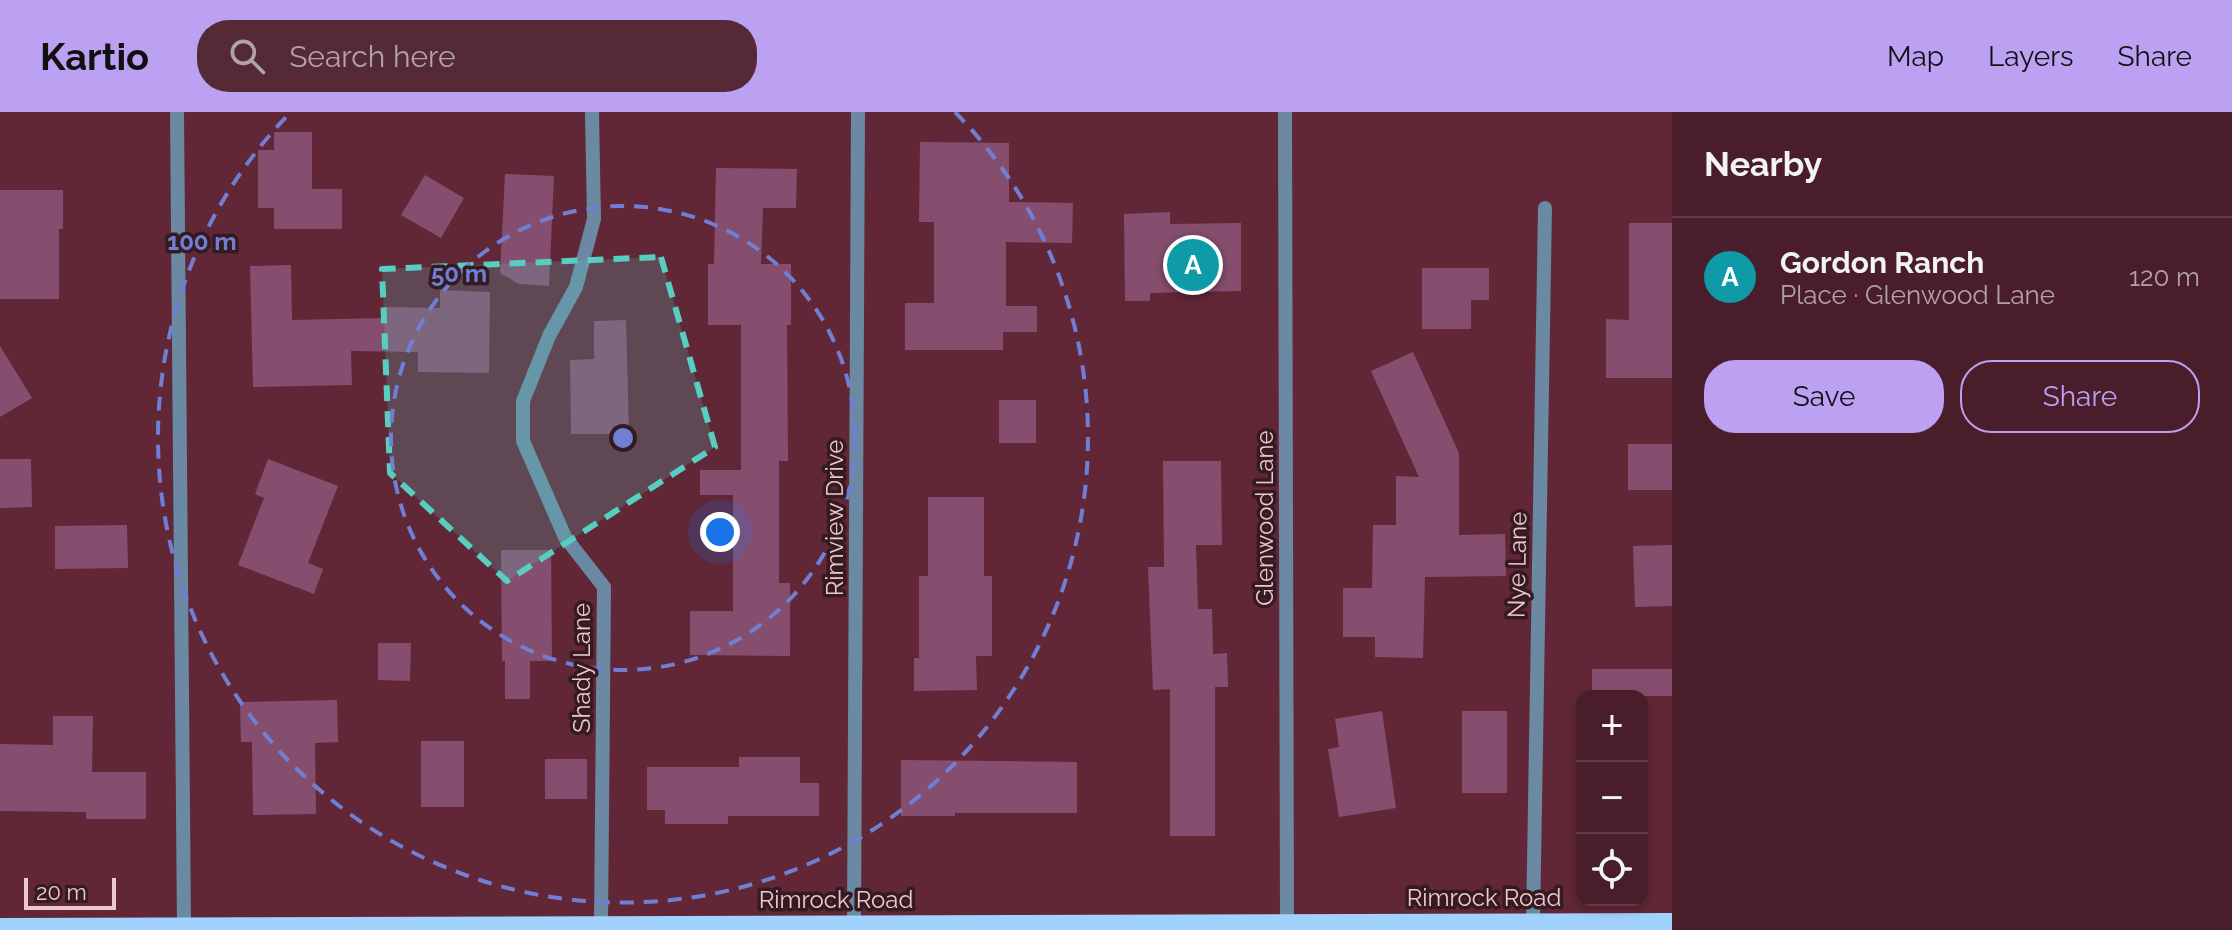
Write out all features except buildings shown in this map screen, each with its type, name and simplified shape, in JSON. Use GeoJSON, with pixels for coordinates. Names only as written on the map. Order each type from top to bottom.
{"type":"FeatureCollection","features":[{"type":"Feature","properties":{"kind":"main road","name":"Rimrock Road"},"geometry":{"type":"LineString","coordinates":[[0,928],[1287,924],[1342,927],[1672,923]]}},
{"type":"Feature","properties":{"kind":"street"},"geometry":{"type":"LineString","coordinates":[[177,112],[184,927]]}},
{"type":"Feature","properties":{"kind":"street","name":"Shady Lane"},"geometry":{"type":"LineString","coordinates":[[592,112],[594,219],[576,287],[549,336],[523,401],[523,441],[565,537],[604,587],[601,926]]}},
{"type":"Feature","properties":{"kind":"street","name":"Rimview Drive"},"geometry":{"type":"LineString","coordinates":[[854,925],[858,112]]}},
{"type":"Feature","properties":{"kind":"street","name":"Glenwood Lane"},"geometry":{"type":"LineString","coordinates":[[1285,112],[1287,924]]}},
{"type":"Feature","properties":{"kind":"street","name":"Nye Lane"},"geometry":{"type":"LineString","coordinates":[[1533,923],[1545,208]]}},
{"type":"Feature","properties":{"kind":"highlighted area"},"geometry":{"type":"Polygon","coordinates":[[[661,257],[715,447],[507,581],[390,473],[382,269],[661,257]]]}},
{"type":"Feature","properties":{"kind":"place","name":"Gordon Ranch"},"geometry":{"type":"Point","coordinates":[1193,265]}}]}
